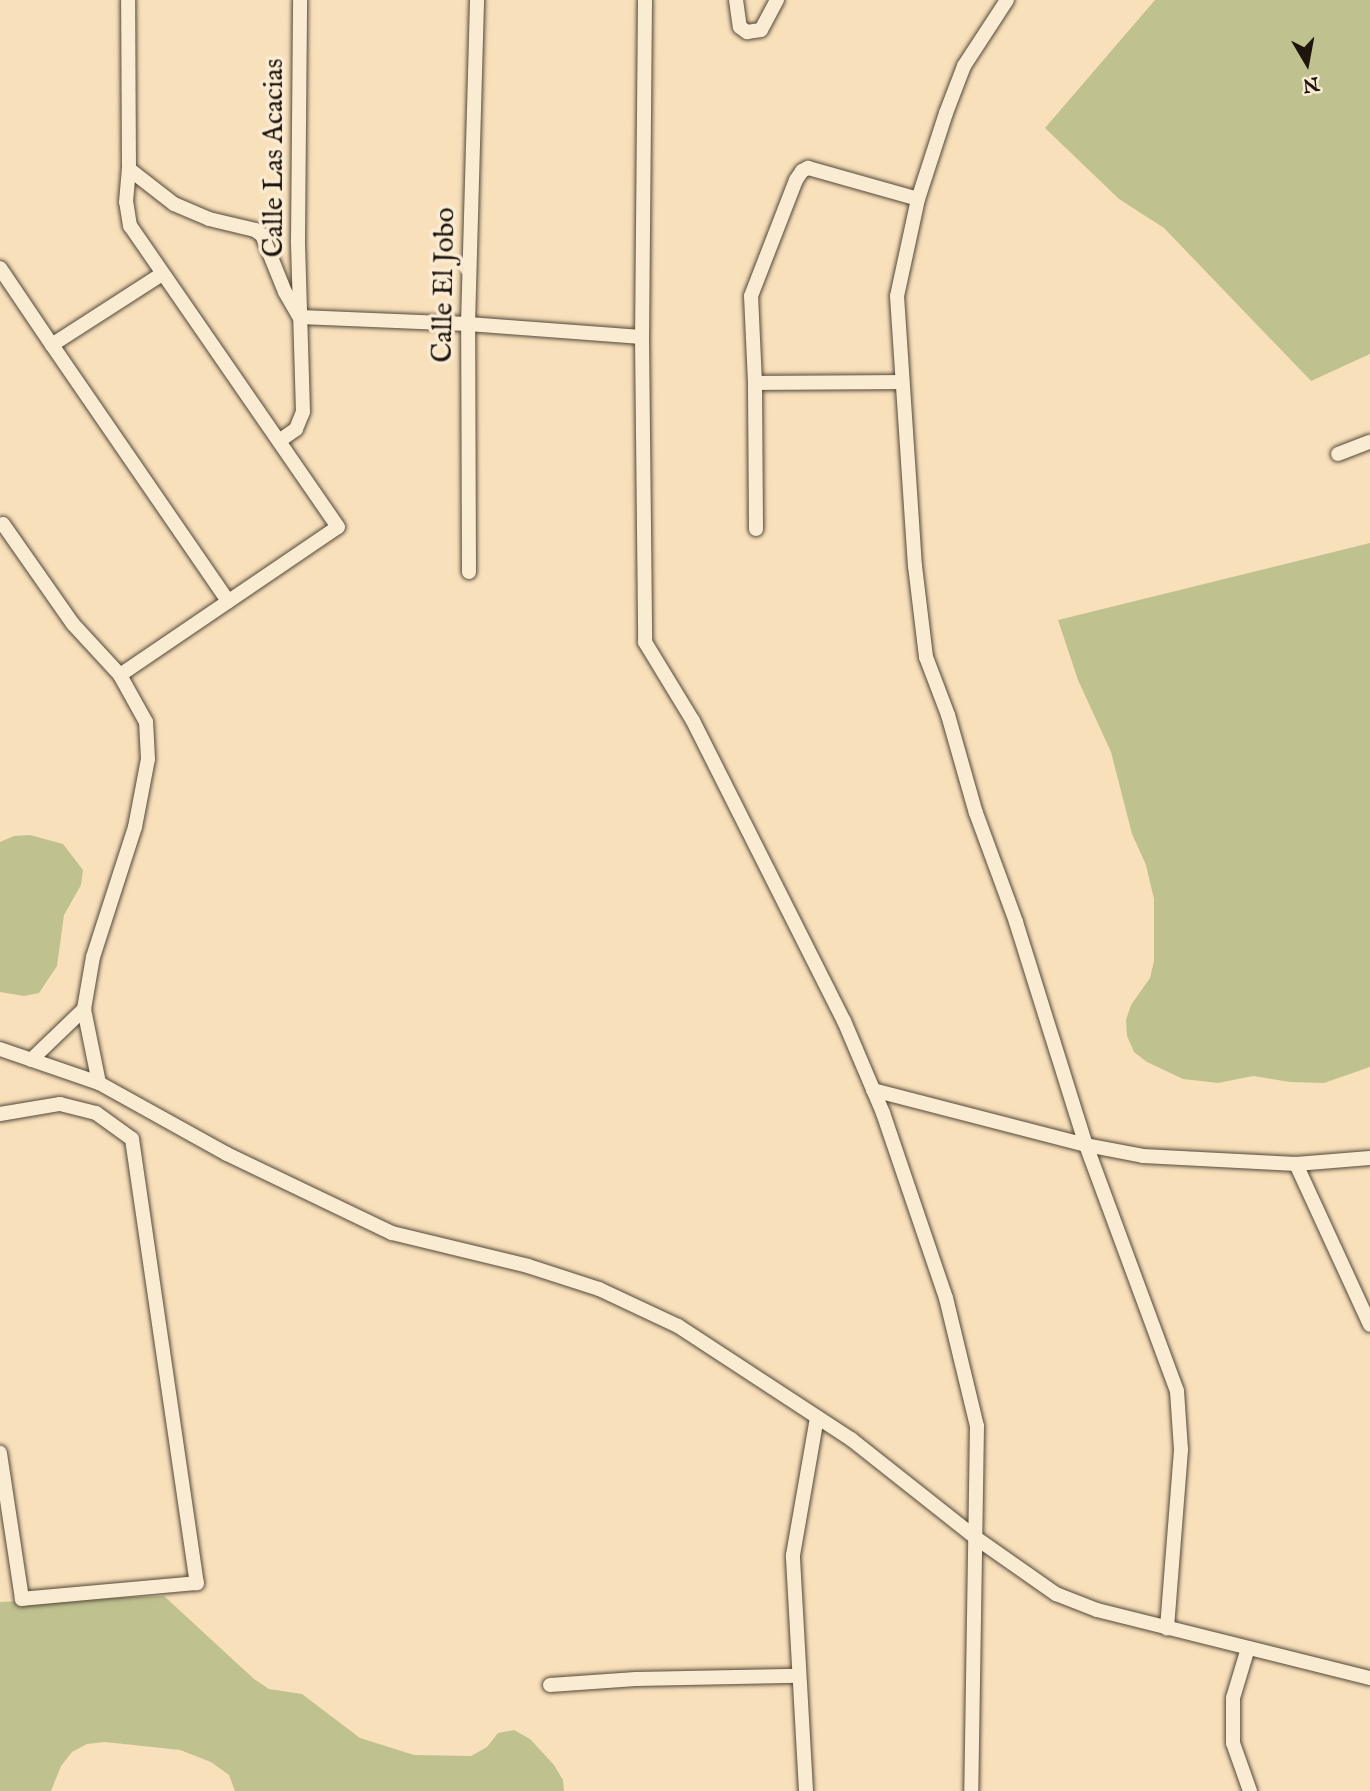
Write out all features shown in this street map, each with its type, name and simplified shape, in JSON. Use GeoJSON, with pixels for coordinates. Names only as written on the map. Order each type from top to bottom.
{"type":"FeatureCollection","features":[{"type":"Feature","properties":{"kind":"street"},"geometry":{"type":"LineString","coordinates":[[120,675],[338,527],[130,226],[126,202],[129,169],[128,0]]}},
{"type":"Feature","properties":{"kind":"street","name":"Calle Las Acacias"},"geometry":{"type":"LineString","coordinates":[[279,441],[296,429],[303,412],[300,317],[300,0]]}},
{"type":"Feature","properties":{"kind":"street","name":"Calle El Jobo"},"geometry":{"type":"LineString","coordinates":[[469,572],[468,324],[477,0]]}},
{"type":"Feature","properties":{"kind":"street"},"geometry":{"type":"LineString","coordinates":[[645,0],[642,337],[645,642],[712,759],[844,1021],[873,1090],[946,1298],[977,1426],[976,1538],[972,1582],[971,1791]]}},
{"type":"Feature","properties":{"kind":"street"},"geometry":{"type":"LineString","coordinates":[[736,0],[740,27],[747,32],[761,30],[777,0]]}},
{"type":"Feature","properties":{"kind":"street"},"geometry":{"type":"LineString","coordinates":[[1007,0],[964,66],[919,199],[897,296],[915,566],[926,657],[948,715],[976,813],[1016,922],[1086,1145],[1177,1391],[1181,1450],[1167,1628]]}},
{"type":"Feature","properties":{"kind":"street"},"geometry":{"type":"LineString","coordinates":[[129,169],[174,204],[209,219],[255,230],[262,235],[285,292],[300,317],[468,324],[642,337]]}},
{"type":"Feature","properties":{"kind":"street"},"geometry":{"type":"LineString","coordinates":[[756,528],[755,383],[751,296],[802,170],[815,169],[919,199]]}},
{"type":"Feature","properties":{"kind":"street"},"geometry":{"type":"LineString","coordinates":[[0,268],[228,601]]}},
{"type":"Feature","properties":{"kind":"street"},"geometry":{"type":"LineString","coordinates":[[52,345],[162,274]]}},
{"type":"Feature","properties":{"kind":"street"},"geometry":{"type":"LineString","coordinates":[[755,383],[902,382]]}},
{"type":"Feature","properties":{"kind":"street"},"geometry":{"type":"LineString","coordinates":[[1338,454],[1370,442]]}},
{"type":"Feature","properties":{"kind":"street"},"geometry":{"type":"LineString","coordinates":[[3,524],[73,624],[120,675],[146,722],[148,759],[135,827],[93,957],[84,1009],[99,1083]]}},
{"type":"Feature","properties":{"kind":"street"},"geometry":{"type":"LineString","coordinates":[[31,1060],[84,1009]]}},
{"type":"Feature","properties":{"kind":"street"},"geometry":{"type":"LineString","coordinates":[[0,1049],[99,1083],[227,1154],[391,1233],[540,1270],[599,1289],[678,1326],[817,1417],[976,1538],[1056,1594],[1097,1610],[1370,1678]]}},
{"type":"Feature","properties":{"kind":"street"},"geometry":{"type":"LineString","coordinates":[[873,1090],[1086,1145],[1143,1156],[1296,1164],[1370,1158]]}},
{"type":"Feature","properties":{"kind":"street"},"geometry":{"type":"LineString","coordinates":[[0,1114],[60,1104],[96,1113],[132,1139],[197,1583],[22,1600],[0,1453]]}},
{"type":"Feature","properties":{"kind":"street"},"geometry":{"type":"LineString","coordinates":[[1296,1164],[1370,1325]]}},
{"type":"Feature","properties":{"kind":"street"},"geometry":{"type":"LineString","coordinates":[[806,1791],[793,1555],[817,1417]]}},
{"type":"Feature","properties":{"kind":"street"},"geometry":{"type":"LineString","coordinates":[[1248,1648],[1233,1698],[1233,1743],[1250,1791]]}},
{"type":"Feature","properties":{"kind":"street"},"geometry":{"type":"LineString","coordinates":[[550,1685],[635,1679],[799,1676]]}},
{"type":"Feature","properties":{"kind":"green space"},"geometry":{"type":"Polygon","coordinates":[[[1155,0],[1370,0],[1370,354],[1311,381],[1164,228],[1119,199],[1045,128],[1155,0]]]}},
{"type":"Feature","properties":{"kind":"green space"},"geometry":{"type":"Polygon","coordinates":[[[1370,543],[1370,1067],[1324,1083],[1290,1082],[1253,1076],[1218,1083],[1183,1079],[1147,1062],[1134,1052],[1127,1036],[1126,1020],[1131,1005],[1150,978],[1154,961],[1154,899],[1146,865],[1132,834],[1111,752],[1078,680],[1058,620],[1370,543]]]}},
{"type":"Feature","properties":{"kind":"green space"},"geometry":{"type":"Polygon","coordinates":[[[30,835],[63,844],[83,870],[81,885],[64,915],[57,966],[39,993],[24,996],[0,992],[0,842],[14,836],[30,835]]]}},
{"type":"Feature","properties":{"kind":"green space"},"geometry":{"type":"Polygon","coordinates":[[[164,1596],[254,1679],[269,1689],[302,1694],[360,1738],[414,1755],[471,1756],[487,1747],[498,1733],[514,1730],[530,1739],[554,1765],[563,1780],[564,1791],[235,1791],[229,1775],[211,1762],[180,1750],[105,1742],[87,1744],[72,1752],[61,1766],[51,1791],[0,1791],[0,1602],[164,1596]]]}}]}
